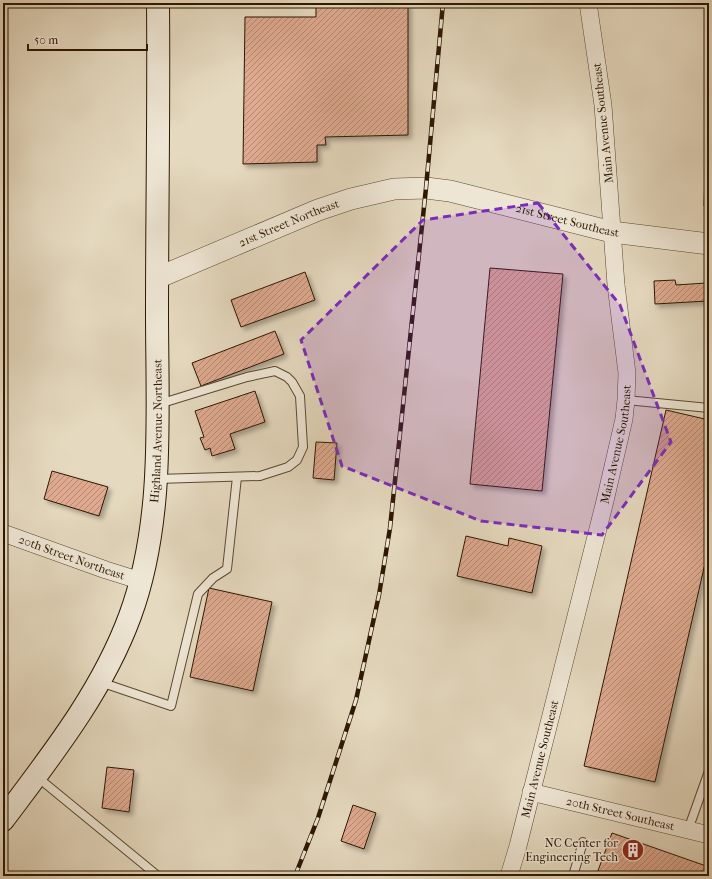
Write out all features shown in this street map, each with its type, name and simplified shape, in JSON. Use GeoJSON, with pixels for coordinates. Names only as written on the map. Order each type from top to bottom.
{"type":"FeatureCollection","features":[{"type":"Feature","properties":{"kind":"main road","name":"Highland Avenue Northeast"},"geometry":{"type":"LineString","coordinates":[[3,820],[78,716],[100,682],[118,646],[141,581],[154,520],[157,405],[158,3]]}},
{"type":"Feature","properties":{"kind":"street","name":"Main Avenue Southeast"},"geometry":{"type":"LineString","coordinates":[[509,876],[607,494],[624,419],[626,400],[627,372],[616,285],[603,105],[588,3]]}},
{"type":"Feature","properties":{"kind":"street","name":"21st Street Northeast"},"geometry":{"type":"LineString","coordinates":[[157,278],[318,210],[344,201],[394,189],[426,188]]}},
{"type":"Feature","properties":{"kind":"street","name":"21st Street Southeast"},"geometry":{"type":"LineString","coordinates":[[426,188],[450,191],[612,232],[709,244]]}},
{"type":"Feature","properties":{"kind":"street","name":"20th Street Northeast"},"geometry":{"type":"LineString","coordinates":[[3,533],[141,581]]}},
{"type":"Feature","properties":{"kind":"street","name":"20th Street Southeast"},"geometry":{"type":"LineString","coordinates":[[531,792],[709,834]]}},
{"type":"Feature","properties":{"kind":"lane"},"geometry":{"type":"LineString","coordinates":[[155,479],[260,476],[288,467],[297,460],[303,447],[300,396],[292,382],[287,377],[275,371],[247,377],[157,405]]}},
{"type":"Feature","properties":{"kind":"lane"},"geometry":{"type":"LineString","coordinates":[[626,400],[709,408]]}},
{"type":"Feature","properties":{"kind":"lane"},"geometry":{"type":"LineString","coordinates":[[100,682],[171,706],[198,594],[213,578],[227,568],[237,477]]}},
{"type":"Feature","properties":{"kind":"lane"},"geometry":{"type":"LineString","coordinates":[[688,830],[709,771]]}},
{"type":"Feature","properties":{"kind":"lane"},"geometry":{"type":"LineString","coordinates":[[35,776],[158,876]]}},
{"type":"Feature","properties":{"kind":"lane"},"geometry":{"type":"LineString","coordinates":[[572,876],[583,842]]}},
{"type":"Feature","properties":{"kind":"highlighted area"},"geometry":{"type":"Polygon","coordinates":[[[538,203],[620,305],[671,442],[602,535],[481,521],[342,466],[301,340],[423,220],[538,203]]]}},
{"type":"Feature","properties":{"kind":"building"},"geometry":{"type":"Polygon","coordinates":[[[316,3],[408,3],[408,135],[325,137],[326,145],[317,145],[317,162],[243,164],[245,17],[316,17],[316,3]]]}},
{"type":"Feature","properties":{"kind":"building"},"geometry":{"type":"Polygon","coordinates":[[[709,59],[709,206],[704,206],[709,59]]]}},
{"type":"Feature","properties":{"kind":"building"},"geometry":{"type":"Polygon","coordinates":[[[490,268],[563,274],[542,491],[470,484],[490,268]]]}},
{"type":"Feature","properties":{"kind":"building"},"geometry":{"type":"Polygon","coordinates":[[[305,272],[315,300],[241,327],[231,300],[305,272]]]}},
{"type":"Feature","properties":{"kind":"building"},"geometry":{"type":"Polygon","coordinates":[[[675,280],[676,285],[706,283],[707,301],[655,304],[654,281],[675,280]]]}},
{"type":"Feature","properties":{"kind":"building"},"geometry":{"type":"Polygon","coordinates":[[[275,331],[284,354],[201,386],[192,363],[275,331]]]}},
{"type":"Feature","properties":{"kind":"building"},"geometry":{"type":"Polygon","coordinates":[[[255,391],[265,422],[230,434],[235,449],[212,456],[210,448],[205,450],[200,438],[204,437],[195,411],[255,391]]]}},
{"type":"Feature","properties":{"kind":"building"},"geometry":{"type":"Polygon","coordinates":[[[666,410],[709,420],[709,546],[655,782],[584,766],[666,410]]]}},
{"type":"Feature","properties":{"kind":"building"},"geometry":{"type":"Polygon","coordinates":[[[316,442],[337,443],[334,480],[313,478],[316,442]]]}},
{"type":"Feature","properties":{"kind":"building"},"geometry":{"type":"Polygon","coordinates":[[[52,471],[108,487],[99,516],[44,499],[52,471]]]}},
{"type":"Feature","properties":{"kind":"building"},"geometry":{"type":"Polygon","coordinates":[[[466,536],[508,546],[509,538],[542,546],[532,593],[457,576],[466,536]]]}},
{"type":"Feature","properties":{"kind":"building"},"geometry":{"type":"Polygon","coordinates":[[[209,588],[272,602],[253,691],[190,677],[209,588]]]}},
{"type":"Feature","properties":{"kind":"building"},"geometry":{"type":"Polygon","coordinates":[[[107,767],[134,770],[129,812],[102,808],[107,767]]]}},
{"type":"Feature","properties":{"kind":"building"},"geometry":{"type":"Polygon","coordinates":[[[353,805],[376,813],[364,849],[341,841],[353,805]]]}},
{"type":"Feature","properties":{"kind":"building","name":"NC Center for Engineering Tech"},"geometry":{"type":"Polygon","coordinates":[[[612,833],[709,867],[709,876],[596,876],[612,833]]]}},
{"type":"Feature","properties":{"kind":"railway"},"geometry":{"type":"LineString","coordinates":[[295,876],[318,818],[356,700],[379,595],[390,528],[426,188],[443,3]]}},
{"type":"Feature","properties":{"kind":"place","name":"NC Center for Engineering Tech"},"geometry":{"type":"Point","coordinates":[633,850]}}]}
